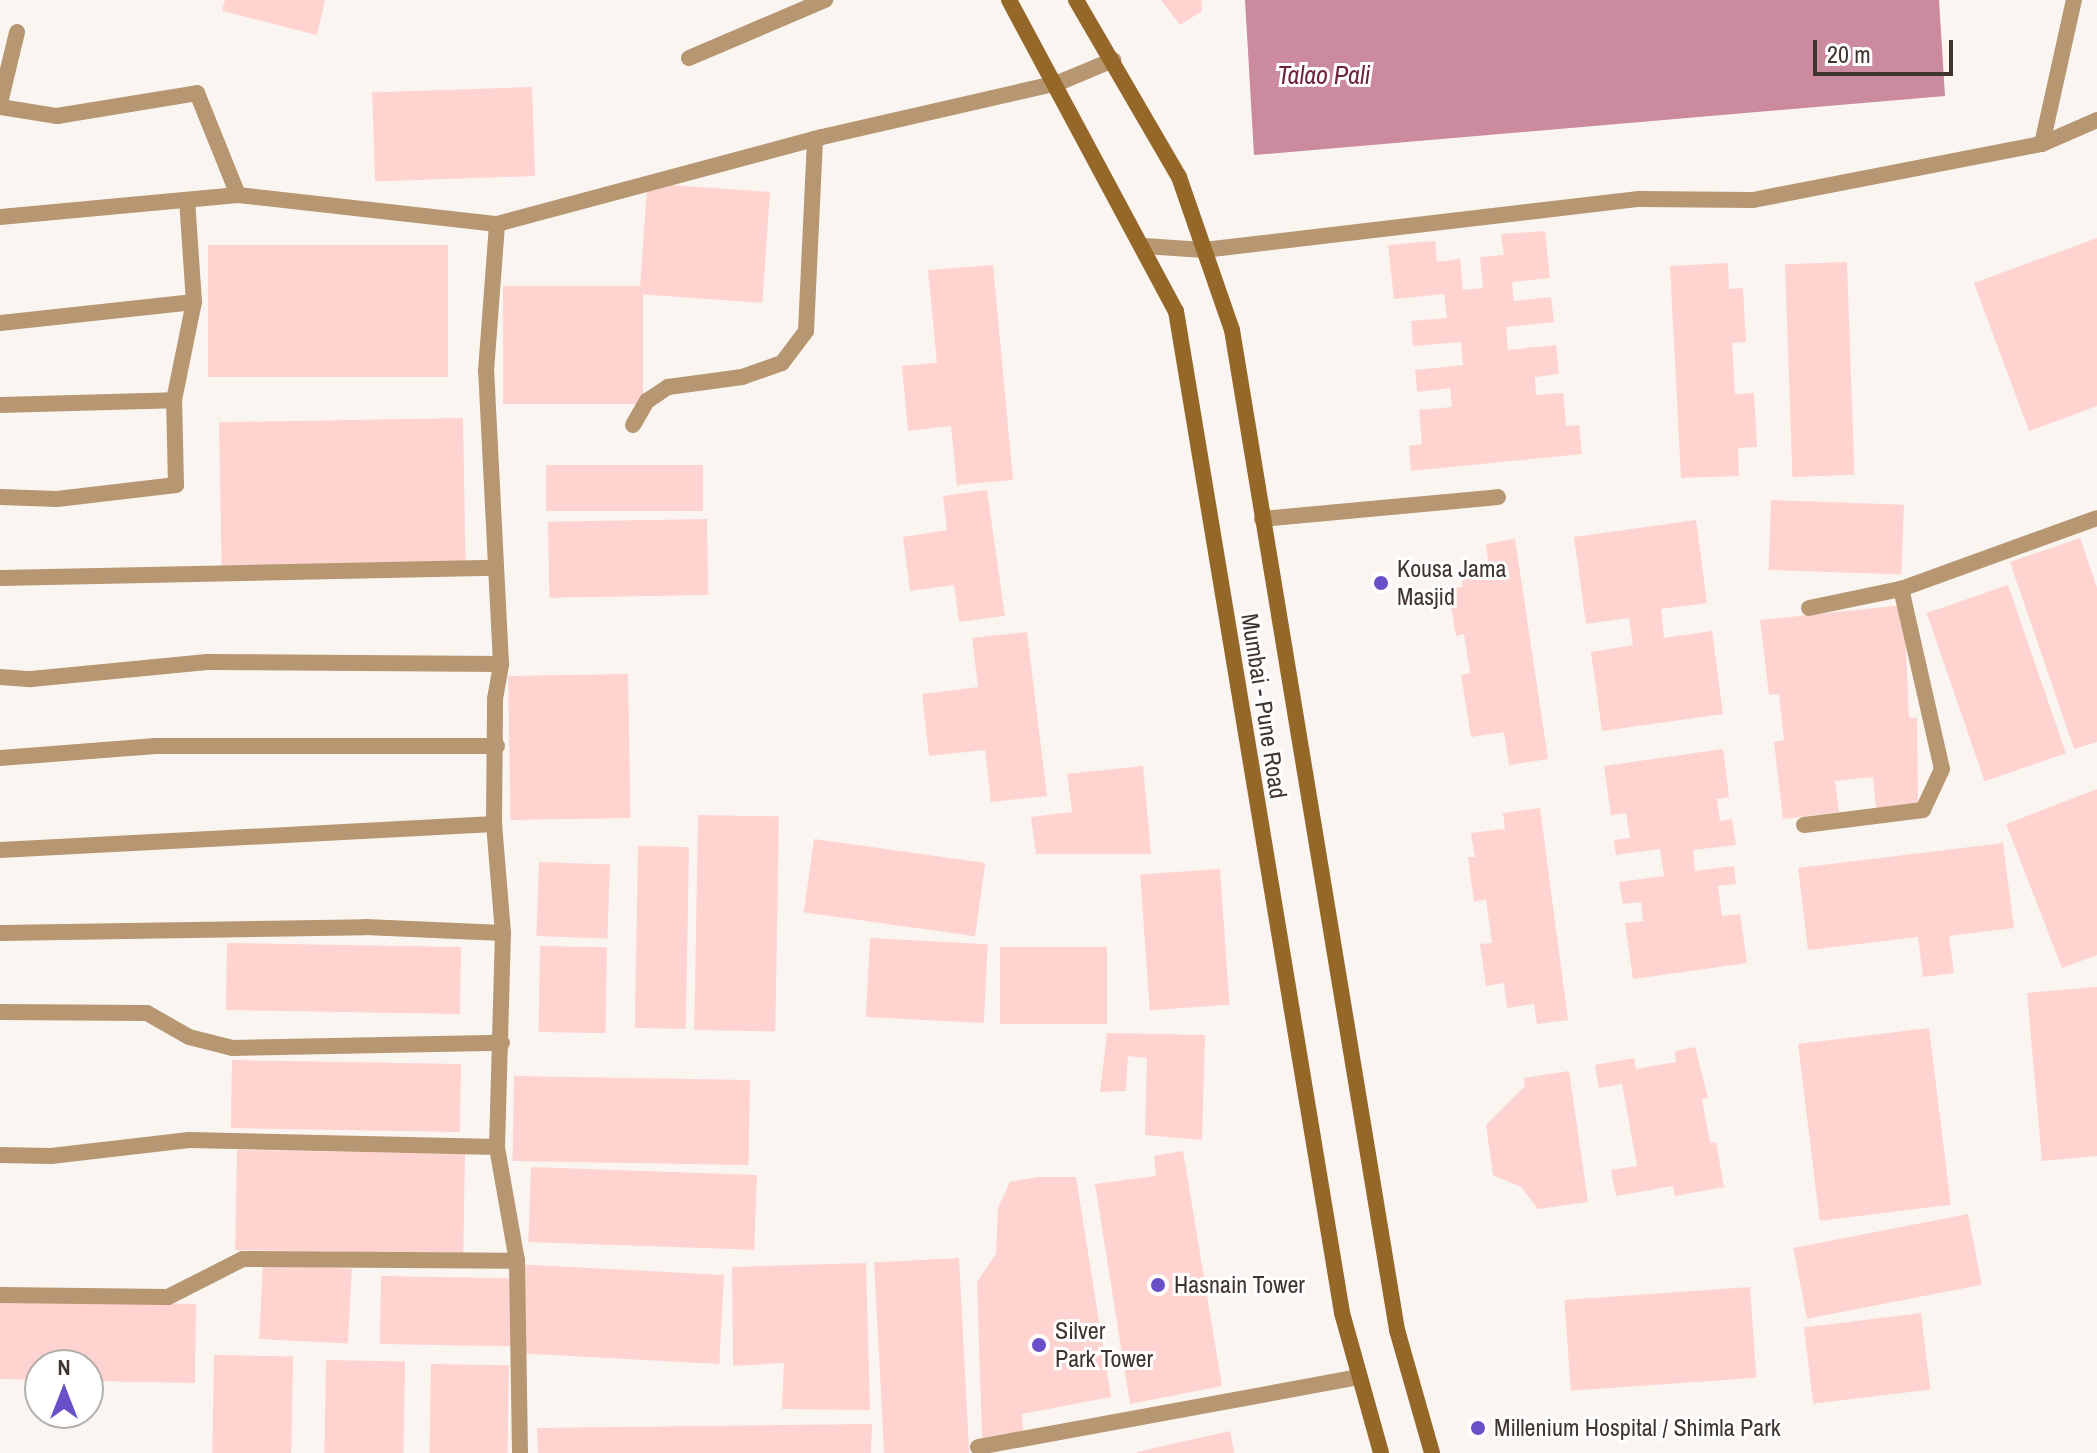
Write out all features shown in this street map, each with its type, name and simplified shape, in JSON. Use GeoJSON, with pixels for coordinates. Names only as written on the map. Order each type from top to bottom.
{"type":"FeatureCollection","features":[{"type":"Feature","properties":{"kind":"main road","name":"Mumbai - Pune Road"},"geometry":{"type":"LineString","coordinates":[[1009,0],[1058,83],[1176,311],[1296,1054],[1342,1313],[1381,1453]]}},
{"type":"Feature","properties":{"kind":"main road","name":"Mumbai - Pune Road"},"geometry":{"type":"LineString","coordinates":[[1076,0],[1179,177],[1232,330],[1397,1330],[1432,1453]]}},
{"type":"Feature","properties":{"kind":"street"},"geometry":{"type":"LineString","coordinates":[[689,58],[825,0]]}},
{"type":"Feature","properties":{"kind":"street"},"geometry":{"type":"LineString","coordinates":[[2042,144],[2074,0]]}},
{"type":"Feature","properties":{"kind":"street"},"geometry":{"type":"LineString","coordinates":[[17,32],[0,105],[57,116],[197,93],[238,195]]}},
{"type":"Feature","properties":{"kind":"street"},"geometry":{"type":"LineString","coordinates":[[0,217],[238,195],[497,224],[815,139],[1058,83],[1113,60]]}},
{"type":"Feature","properties":{"kind":"street"},"geometry":{"type":"LineString","coordinates":[[1144,246],[1204,250],[1639,199],[1753,200],[2042,144],[2097,120]]}},
{"type":"Feature","properties":{"kind":"street"},"geometry":{"type":"LineString","coordinates":[[633,425],[647,401],[668,387],[742,377],[782,363],[806,331],[815,139]]}},
{"type":"Feature","properties":{"kind":"street"},"geometry":{"type":"LineString","coordinates":[[0,497],[57,499],[176,485],[174,400],[194,302],[187,200]]}},
{"type":"Feature","properties":{"kind":"street"},"geometry":{"type":"LineString","coordinates":[[497,224],[486,371],[501,664],[495,699],[494,824],[503,933],[497,1147],[517,1261],[520,1453]]}},
{"type":"Feature","properties":{"kind":"street"},"geometry":{"type":"LineString","coordinates":[[0,323],[194,302]]}},
{"type":"Feature","properties":{"kind":"street"},"geometry":{"type":"LineString","coordinates":[[0,405],[174,400]]}},
{"type":"Feature","properties":{"kind":"street"},"geometry":{"type":"LineString","coordinates":[[1262,519],[1498,497]]}},
{"type":"Feature","properties":{"kind":"street"},"geometry":{"type":"LineString","coordinates":[[1809,608],[1901,589],[2097,518]]}},
{"type":"Feature","properties":{"kind":"street"},"geometry":{"type":"LineString","coordinates":[[0,578],[495,568]]}},
{"type":"Feature","properties":{"kind":"street"},"geometry":{"type":"LineString","coordinates":[[1804,825],[1923,810],[1942,769],[1901,589]]}},
{"type":"Feature","properties":{"kind":"street"},"geometry":{"type":"LineString","coordinates":[[0,677],[31,679],[207,662],[501,664]]}},
{"type":"Feature","properties":{"kind":"street"},"geometry":{"type":"LineString","coordinates":[[0,758],[156,746],[497,746]]}},
{"type":"Feature","properties":{"kind":"street"},"geometry":{"type":"LineString","coordinates":[[0,850],[494,824]]}},
{"type":"Feature","properties":{"kind":"street"},"geometry":{"type":"LineString","coordinates":[[0,933],[365,927],[503,933]]}},
{"type":"Feature","properties":{"kind":"street"},"geometry":{"type":"LineString","coordinates":[[0,1012],[147,1013],[189,1037],[232,1048],[502,1043]]}},
{"type":"Feature","properties":{"kind":"street"},"geometry":{"type":"LineString","coordinates":[[0,1155],[51,1156],[189,1140],[497,1147]]}},
{"type":"Feature","properties":{"kind":"street"},"geometry":{"type":"LineString","coordinates":[[0,1295],[168,1297],[243,1259],[517,1261]]}},
{"type":"Feature","properties":{"kind":"street"},"geometry":{"type":"LineString","coordinates":[[978,1447],[1360,1377]]}},
{"type":"Feature","properties":{"kind":"water","name":"Talao Pali"},"geometry":{"type":"Polygon","coordinates":[[[1245,0],[1939,0],[1945,96],[1254,155],[1245,0]]]}},
{"type":"Feature","properties":{"kind":"building"},"geometry":{"type":"Polygon","coordinates":[[[225,0],[325,0],[317,35],[222,11],[225,0]]]}},
{"type":"Feature","properties":{"kind":"building"},"geometry":{"type":"Polygon","coordinates":[[[1161,0],[1201,0],[1202,11],[1180,25],[1161,0]]]}},
{"type":"Feature","properties":{"kind":"building"},"geometry":{"type":"Polygon","coordinates":[[[532,87],[535,176],[375,182],[372,93],[532,87]]]}},
{"type":"Feature","properties":{"kind":"building"},"geometry":{"type":"Polygon","coordinates":[[[647,183],[770,192],[762,303],[640,294],[647,183]]]}},
{"type":"Feature","properties":{"kind":"building"},"geometry":{"type":"Polygon","coordinates":[[[1545,231],[1550,278],[1512,282],[1514,301],[1551,297],[1554,322],[1506,327],[1508,350],[1556,345],[1559,374],[1535,377],[1536,395],[1563,393],[1566,426],[1579,425],[1582,454],[1411,471],[1409,446],[1422,444],[1419,410],[1452,407],[1450,388],[1417,392],[1415,370],[1463,365],[1461,342],[1413,346],[1411,321],[1447,318],[1444,294],[1394,299],[1388,245],[1435,241],[1437,262],[1460,259],[1463,290],[1483,288],[1480,257],[1504,255],[1501,234],[1545,231]]]}},
{"type":"Feature","properties":{"kind":"building"},"geometry":{"type":"Polygon","coordinates":[[[2097,238],[2097,406],[2029,431],[1974,283],[2097,238]]]}},
{"type":"Feature","properties":{"kind":"building"},"geometry":{"type":"Polygon","coordinates":[[[208,245],[448,245],[448,377],[208,377],[208,245]]]}},
{"type":"Feature","properties":{"kind":"building"},"geometry":{"type":"Polygon","coordinates":[[[1847,262],[1854,475],[1792,477],[1785,264],[1847,262]]]}},
{"type":"Feature","properties":{"kind":"building"},"geometry":{"type":"Polygon","coordinates":[[[1728,263],[1729,289],[1743,288],[1746,342],[1732,343],[1735,394],[1754,393],[1757,447],[1738,448],[1739,476],[1681,478],[1670,266],[1728,263]]]}},
{"type":"Feature","properties":{"kind":"building"},"geometry":{"type":"Polygon","coordinates":[[[993,265],[1013,480],[957,485],[951,426],[908,431],[902,366],[937,363],[928,270],[993,265]]]}},
{"type":"Feature","properties":{"kind":"building"},"geometry":{"type":"Polygon","coordinates":[[[503,286],[643,286],[643,404],[503,404],[503,286]]]}},
{"type":"Feature","properties":{"kind":"building"},"geometry":{"type":"Polygon","coordinates":[[[463,418],[466,565],[222,569],[219,422],[463,418]]]}},
{"type":"Feature","properties":{"kind":"building"},"geometry":{"type":"Polygon","coordinates":[[[546,465],[703,465],[703,511],[546,511],[546,465]]]}},
{"type":"Feature","properties":{"kind":"building"},"geometry":{"type":"Polygon","coordinates":[[[987,490],[1005,616],[959,622],[954,585],[910,591],[903,537],[947,530],[943,496],[987,490]]]}},
{"type":"Feature","properties":{"kind":"building"},"geometry":{"type":"Polygon","coordinates":[[[1771,500],[1904,505],[1901,575],[1769,570],[1771,500]]]}},
{"type":"Feature","properties":{"kind":"building"},"geometry":{"type":"Polygon","coordinates":[[[707,519],[708,595],[549,598],[548,522],[707,519]]]}},
{"type":"Feature","properties":{"kind":"building"},"geometry":{"type":"Polygon","coordinates":[[[1696,520],[1707,603],[1661,609],[1664,638],[1712,631],[1723,714],[1602,731],[1591,652],[1633,645],[1629,618],[1586,624],[1574,537],[1696,520]]]}},
{"type":"Feature","properties":{"kind":"building"},"geometry":{"type":"Polygon","coordinates":[[[2080,538],[2097,588],[2097,742],[2074,749],[2010,562],[2080,538]]]}},
{"type":"Feature","properties":{"kind":"building"},"geometry":{"type":"Polygon","coordinates":[[[1515,539],[1548,759],[1509,765],[1504,732],[1471,737],[1461,675],[1470,673],[1464,634],[1456,636],[1448,589],[1463,587],[1461,572],[1489,568],[1486,544],[1515,539]]]}},
{"type":"Feature","properties":{"kind":"building"},"geometry":{"type":"Polygon","coordinates":[[[2008,585],[2066,753],[1985,781],[1927,613],[2008,585]]]}},
{"type":"Feature","properties":{"kind":"building"},"geometry":{"type":"Polygon","coordinates":[[[1904,605],[1909,718],[1917,718],[1918,804],[1876,808],[1873,777],[1835,781],[1839,812],[1783,819],[1774,742],[1784,740],[1779,694],[1769,695],[1760,620],[1904,605]]]}},
{"type":"Feature","properties":{"kind":"building"},"geometry":{"type":"Polygon","coordinates":[[[1027,632],[1047,796],[991,802],[985,750],[929,756],[922,694],[978,687],[972,638],[1027,632]]]}},
{"type":"Feature","properties":{"kind":"building"},"geometry":{"type":"Polygon","coordinates":[[[628,674],[631,818],[511,820],[508,676],[628,674]]]}},
{"type":"Feature","properties":{"kind":"building"},"geometry":{"type":"Polygon","coordinates":[[[1723,749],[1729,797],[1717,799],[1720,821],[1732,819],[1736,845],[1693,850],[1695,871],[1734,866],[1736,884],[1718,886],[1722,916],[1740,914],[1747,963],[1633,979],[1625,923],[1643,921],[1641,902],[1623,904],[1619,882],[1664,876],[1660,849],[1616,855],[1614,840],[1630,838],[1626,813],[1611,815],[1604,766],[1723,749]]]}},
{"type":"Feature","properties":{"kind":"building"},"geometry":{"type":"Polygon","coordinates":[[[1143,766],[1151,854],[1036,854],[1031,817],[1072,812],[1067,774],[1143,766]]]}},
{"type":"Feature","properties":{"kind":"building"},"geometry":{"type":"Polygon","coordinates":[[[2097,789],[2097,955],[2062,968],[2006,824],[2097,789]]]}},
{"type":"Feature","properties":{"kind":"building"},"geometry":{"type":"Polygon","coordinates":[[[1540,808],[1568,1020],[1537,1024],[1534,1004],[1507,1008],[1504,983],[1486,986],[1480,944],[1492,943],[1486,899],[1474,902],[1468,857],[1475,857],[1471,833],[1505,829],[1503,813],[1540,808]]]}},
{"type":"Feature","properties":{"kind":"building"},"geometry":{"type":"Polygon","coordinates":[[[698,815],[779,816],[775,1031],[694,1030],[698,815]]]}},
{"type":"Feature","properties":{"kind":"building"},"geometry":{"type":"Polygon","coordinates":[[[814,839],[985,863],[975,936],[804,912],[814,839]]]}},
{"type":"Feature","properties":{"kind":"building"},"geometry":{"type":"Polygon","coordinates":[[[2003,843],[2014,928],[1949,936],[1954,973],[1923,977],[1918,937],[1808,950],[1798,868],[2003,843]]]}},
{"type":"Feature","properties":{"kind":"building"},"geometry":{"type":"Polygon","coordinates":[[[638,846],[689,847],[686,1029],[635,1028],[638,846]]]}},
{"type":"Feature","properties":{"kind":"building"},"geometry":{"type":"Polygon","coordinates":[[[539,862],[610,864],[607,938],[536,936],[539,862]]]}},
{"type":"Feature","properties":{"kind":"building"},"geometry":{"type":"Polygon","coordinates":[[[1220,869],[1229,1005],[1150,1010],[1140,875],[1220,869]]]}},
{"type":"Feature","properties":{"kind":"building"},"geometry":{"type":"Polygon","coordinates":[[[870,938],[988,944],[984,1023],[866,1017],[870,938]]]}},
{"type":"Feature","properties":{"kind":"building"},"geometry":{"type":"Polygon","coordinates":[[[227,943],[461,947],[460,1014],[226,1010],[227,943]]]}},
{"type":"Feature","properties":{"kind":"building"},"geometry":{"type":"Polygon","coordinates":[[[540,946],[607,947],[605,1033],[538,1032],[540,946]]]}},
{"type":"Feature","properties":{"kind":"building"},"geometry":{"type":"Polygon","coordinates":[[[1000,947],[1107,947],[1107,1024],[1000,1024],[1000,947]]]}},
{"type":"Feature","properties":{"kind":"building"},"geometry":{"type":"Polygon","coordinates":[[[2097,987],[2097,1156],[2042,1161],[2027,993],[2097,987]]]}},
{"type":"Feature","properties":{"kind":"building"},"geometry":{"type":"Polygon","coordinates":[[[1929,1028],[1951,1205],[1820,1221],[1798,1044],[1929,1028]]]}},
{"type":"Feature","properties":{"kind":"building"},"geometry":{"type":"Polygon","coordinates":[[[1107,1033],[1205,1035],[1202,1140],[1145,1135],[1147,1058],[1128,1056],[1126,1091],[1100,1092],[1107,1033]]]}},
{"type":"Feature","properties":{"kind":"building"},"geometry":{"type":"Polygon","coordinates":[[[1695,1047],[1708,1098],[1702,1099],[1710,1143],[1716,1142],[1724,1187],[1675,1196],[1673,1186],[1616,1196],[1611,1170],[1637,1166],[1622,1084],[1599,1088],[1595,1065],[1634,1058],[1636,1069],[1676,1062],[1675,1051],[1695,1047]]]}},
{"type":"Feature","properties":{"kind":"building"},"geometry":{"type":"Polygon","coordinates":[[[232,1060],[461,1064],[460,1132],[231,1128],[232,1060]]]}},
{"type":"Feature","properties":{"kind":"building"},"geometry":{"type":"Polygon","coordinates":[[[1569,1071],[1588,1202],[1538,1209],[1521,1187],[1493,1175],[1486,1125],[1525,1086],[1524,1078],[1569,1071]]]}},
{"type":"Feature","properties":{"kind":"building"},"geometry":{"type":"Polygon","coordinates":[[[514,1076],[750,1080],[748,1165],[513,1161],[514,1076]]]}},
{"type":"Feature","properties":{"kind":"building"},"geometry":{"type":"Polygon","coordinates":[[[237,1150],[465,1154],[463,1254],[235,1250],[237,1150]]]}},
{"type":"Feature","properties":{"kind":"building","name":"Hasnain Tower"},"geometry":{"type":"Polygon","coordinates":[[[1183,1151],[1222,1386],[1130,1404],[1095,1184],[1156,1176],[1154,1156],[1183,1151]]]}},
{"type":"Feature","properties":{"kind":"building"},"geometry":{"type":"Polygon","coordinates":[[[531,1167],[757,1175],[754,1250],[528,1242],[531,1167]]]}},
{"type":"Feature","properties":{"kind":"building","name":"Silver Park Tower"},"geometry":{"type":"Polygon","coordinates":[[[1037,1177],[1076,1177],[1111,1397],[1022,1414],[1023,1431],[982,1438],[977,1282],[996,1254],[998,1208],[1010,1182],[1037,1177]]]}},
{"type":"Feature","properties":{"kind":"building"},"geometry":{"type":"Polygon","coordinates":[[[1968,1214],[1982,1285],[1807,1319],[1793,1248],[1968,1214]]]}},
{"type":"Feature","properties":{"kind":"building"},"geometry":{"type":"Polygon","coordinates":[[[959,1258],[969,1453],[884,1453],[874,1262],[959,1258]]]}},
{"type":"Feature","properties":{"kind":"building"},"geometry":{"type":"Polygon","coordinates":[[[866,1263],[870,1410],[782,1409],[784,1363],[733,1366],[732,1267],[866,1263]]]}},
{"type":"Feature","properties":{"kind":"building"},"geometry":{"type":"Polygon","coordinates":[[[263,1264],[352,1269],[348,1344],[259,1339],[263,1264]]]}},
{"type":"Feature","properties":{"kind":"building"},"geometry":{"type":"Polygon","coordinates":[[[523,1264],[724,1275],[719,1364],[519,1353],[523,1264]]]}},
{"type":"Feature","properties":{"kind":"building"},"geometry":{"type":"Polygon","coordinates":[[[381,1276],[513,1278],[512,1346],[380,1344],[381,1276]]]}},
{"type":"Feature","properties":{"kind":"building"},"geometry":{"type":"Polygon","coordinates":[[[1750,1287],[1756,1378],[1571,1391],[1564,1300],[1750,1287]]]}},
{"type":"Feature","properties":{"kind":"building"},"geometry":{"type":"Polygon","coordinates":[[[0,1300],[196,1304],[195,1383],[104,1381],[104,1349],[24,1349],[24,1380],[0,1379],[0,1300]]]}},
{"type":"Feature","properties":{"kind":"building"},"geometry":{"type":"Polygon","coordinates":[[[1921,1313],[1930,1389],[1813,1404],[1804,1327],[1921,1313]]]}},
{"type":"Feature","properties":{"kind":"building"},"geometry":{"type":"Polygon","coordinates":[[[214,1355],[293,1356],[291,1453],[212,1453],[214,1355]]]}},
{"type":"Feature","properties":{"kind":"building"},"geometry":{"type":"Polygon","coordinates":[[[326,1360],[405,1361],[403,1453],[324,1453],[326,1360]]]}},
{"type":"Feature","properties":{"kind":"building"},"geometry":{"type":"Polygon","coordinates":[[[431,1364],[509,1365],[507,1453],[429,1453],[431,1364]]]}},
{"type":"Feature","properties":{"kind":"building"},"geometry":{"type":"Polygon","coordinates":[[[872,1424],[871,1453],[538,1453],[537,1428],[872,1424]]]}},
{"type":"Feature","properties":{"kind":"building"},"geometry":{"type":"Polygon","coordinates":[[[1230,1431],[1234,1453],[1137,1453],[1137,1452],[1230,1431]]]}},
{"type":"Feature","properties":{"kind":"place","name":"Kousa Jama Masjid"},"geometry":{"type":"Point","coordinates":[1381,583]}},
{"type":"Feature","properties":{"kind":"place","name":"Hasnain Tower"},"geometry":{"type":"Point","coordinates":[1158,1285]}},
{"type":"Feature","properties":{"kind":"place","name":"Silver Park Tower"},"geometry":{"type":"Point","coordinates":[1039,1345]}},
{"type":"Feature","properties":{"kind":"place","name":"Millenium Hospital / Shimla Park"},"geometry":{"type":"Point","coordinates":[1478,1428]}}]}
